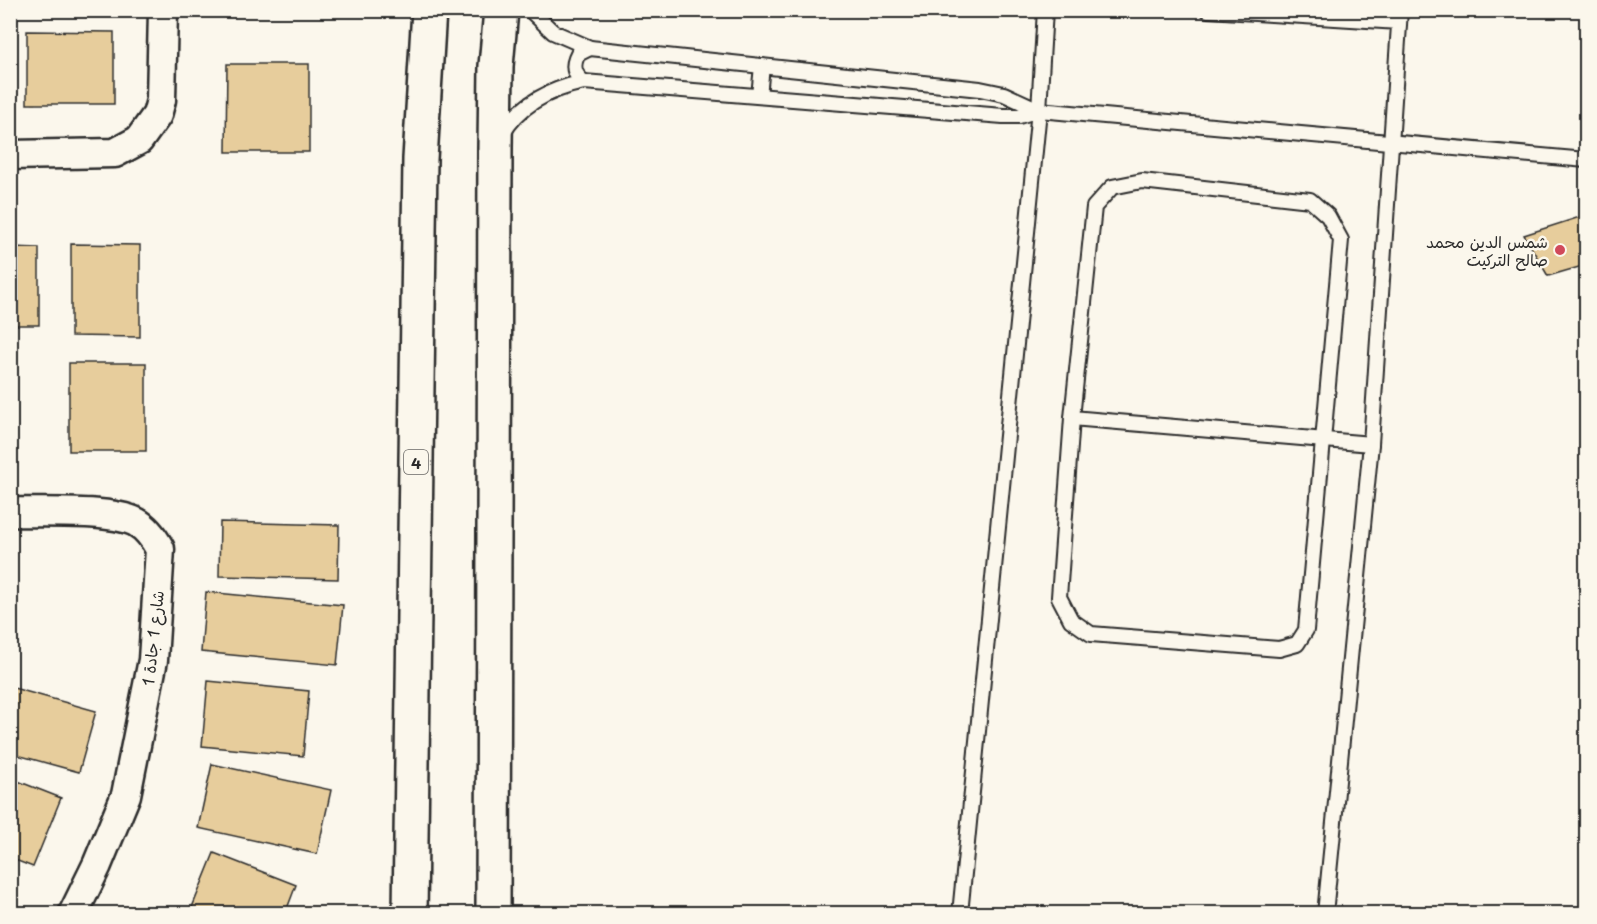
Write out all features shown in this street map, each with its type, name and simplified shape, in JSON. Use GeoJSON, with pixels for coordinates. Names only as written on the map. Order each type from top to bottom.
{"type":"FeatureCollection","features":[{"type":"Feature","properties":{"kind":"main road","name":"4"},"geometry":{"type":"LineString","coordinates":[[410,914],[420,159],[429,10]]}},
{"type":"Feature","properties":{"kind":"main road"},"geometry":{"type":"LineString","coordinates":[[493,913],[495,148],[496,66],[501,10]]}},
{"type":"Feature","properties":{"kind":"street"},"geometry":{"type":"LineString","coordinates":[[10,155],[115,153],[139,140],[157,115],[161,100],[163,10]]}},
{"type":"Feature","properties":{"kind":"street","name":"شارع 1 جادة 1"},"geometry":{"type":"LineString","coordinates":[[10,512],[118,516],[137,522],[152,534],[160,549],[153,660],[126,795],[97,865],[73,914]]}},
{"type":"Feature","properties":{"kind":"lane"},"geometry":{"type":"LineString","coordinates":[[530,10],[553,32],[590,48],[992,91],[1022,100],[1039,110]]}},
{"type":"Feature","properties":{"kind":"lane"},"geometry":{"type":"LineString","coordinates":[[960,914],[1039,110],[1046,10]]}},
{"type":"Feature","properties":{"kind":"lane"},"geometry":{"type":"LineString","coordinates":[[1208,10],[1399,16],[1371,444],[1324,914]]}},
{"type":"Feature","properties":{"kind":"lane"},"geometry":{"type":"LineString","coordinates":[[584,82],[574,72],[574,65],[578,54],[590,48]]}},
{"type":"Feature","properties":{"kind":"lane"},"geometry":{"type":"LineString","coordinates":[[759,96],[762,66]]}},
{"type":"Feature","properties":{"kind":"lane"},"geometry":{"type":"LineString","coordinates":[[495,148],[505,130],[533,102],[563,86],[584,82],[1003,116],[1018,116],[1039,110],[1392,140],[1587,160]]}},
{"type":"Feature","properties":{"kind":"lane"},"geometry":{"type":"LineString","coordinates":[[1142,181],[1310,200],[1328,216],[1341,240],[1323,438],[1306,630],[1297,644],[1279,649],[1091,634],[1071,620],[1059,597],[1072,418],[1094,207],[1112,187],[1142,181]]}},
{"type":"Feature","properties":{"kind":"lane"},"geometry":{"type":"LineString","coordinates":[[1072,418],[1323,438],[1371,444]]}},
{"type":"Feature","properties":{"kind":"building"},"geometry":{"type":"Polygon","coordinates":[[[27,31],[114,32],[114,104],[27,104],[27,31]]]}},
{"type":"Feature","properties":{"kind":"building"},"geometry":{"type":"Polygon","coordinates":[[[227,64],[309,64],[309,152],[226,152],[227,64]]]}},
{"type":"Feature","properties":{"kind":"building","name":"شمس الدين محمد صالح التركيت"},"geometry":{"type":"Polygon","coordinates":[[[1586,215],[1586,265],[1548,276],[1524,235],[1586,215]]]}},
{"type":"Feature","properties":{"kind":"building"},"geometry":{"type":"Polygon","coordinates":[[[71,244],[140,245],[140,337],[71,336],[71,244]]]}},
{"type":"Feature","properties":{"kind":"building"},"geometry":{"type":"Polygon","coordinates":[[[10,247],[39,248],[39,325],[10,325],[10,247]]]}},
{"type":"Feature","properties":{"kind":"building"},"geometry":{"type":"Polygon","coordinates":[[[69,363],[146,363],[146,451],[69,451],[69,363]]]}},
{"type":"Feature","properties":{"kind":"building"},"geometry":{"type":"Polygon","coordinates":[[[220,522],[339,525],[338,579],[219,576],[220,522]]]}},
{"type":"Feature","properties":{"kind":"building"},"geometry":{"type":"Polygon","coordinates":[[[206,592],[343,605],[337,665],[201,652],[206,592]]]}},
{"type":"Feature","properties":{"kind":"building"},"geometry":{"type":"Polygon","coordinates":[[[208,681],[309,691],[303,756],[202,746],[208,681]]]}},
{"type":"Feature","properties":{"kind":"building"},"geometry":{"type":"Polygon","coordinates":[[[10,687],[96,711],[79,772],[10,753],[10,687]]]}},
{"type":"Feature","properties":{"kind":"building"},"geometry":{"type":"Polygon","coordinates":[[[212,764],[331,790],[317,854],[198,828],[212,764]]]}},
{"type":"Feature","properties":{"kind":"building"},"geometry":{"type":"Polygon","coordinates":[[[10,778],[61,798],[33,867],[10,858],[10,778]]]}},
{"type":"Feature","properties":{"kind":"building"},"geometry":{"type":"Polygon","coordinates":[[[214,853],[296,885],[285,914],[199,914],[191,910],[214,853]]]}},
{"type":"Feature","properties":{"kind":"place","name":"شمس الدين محمد صالح التركيت"},"geometry":{"type":"Point","coordinates":[1560,250]}}]}
